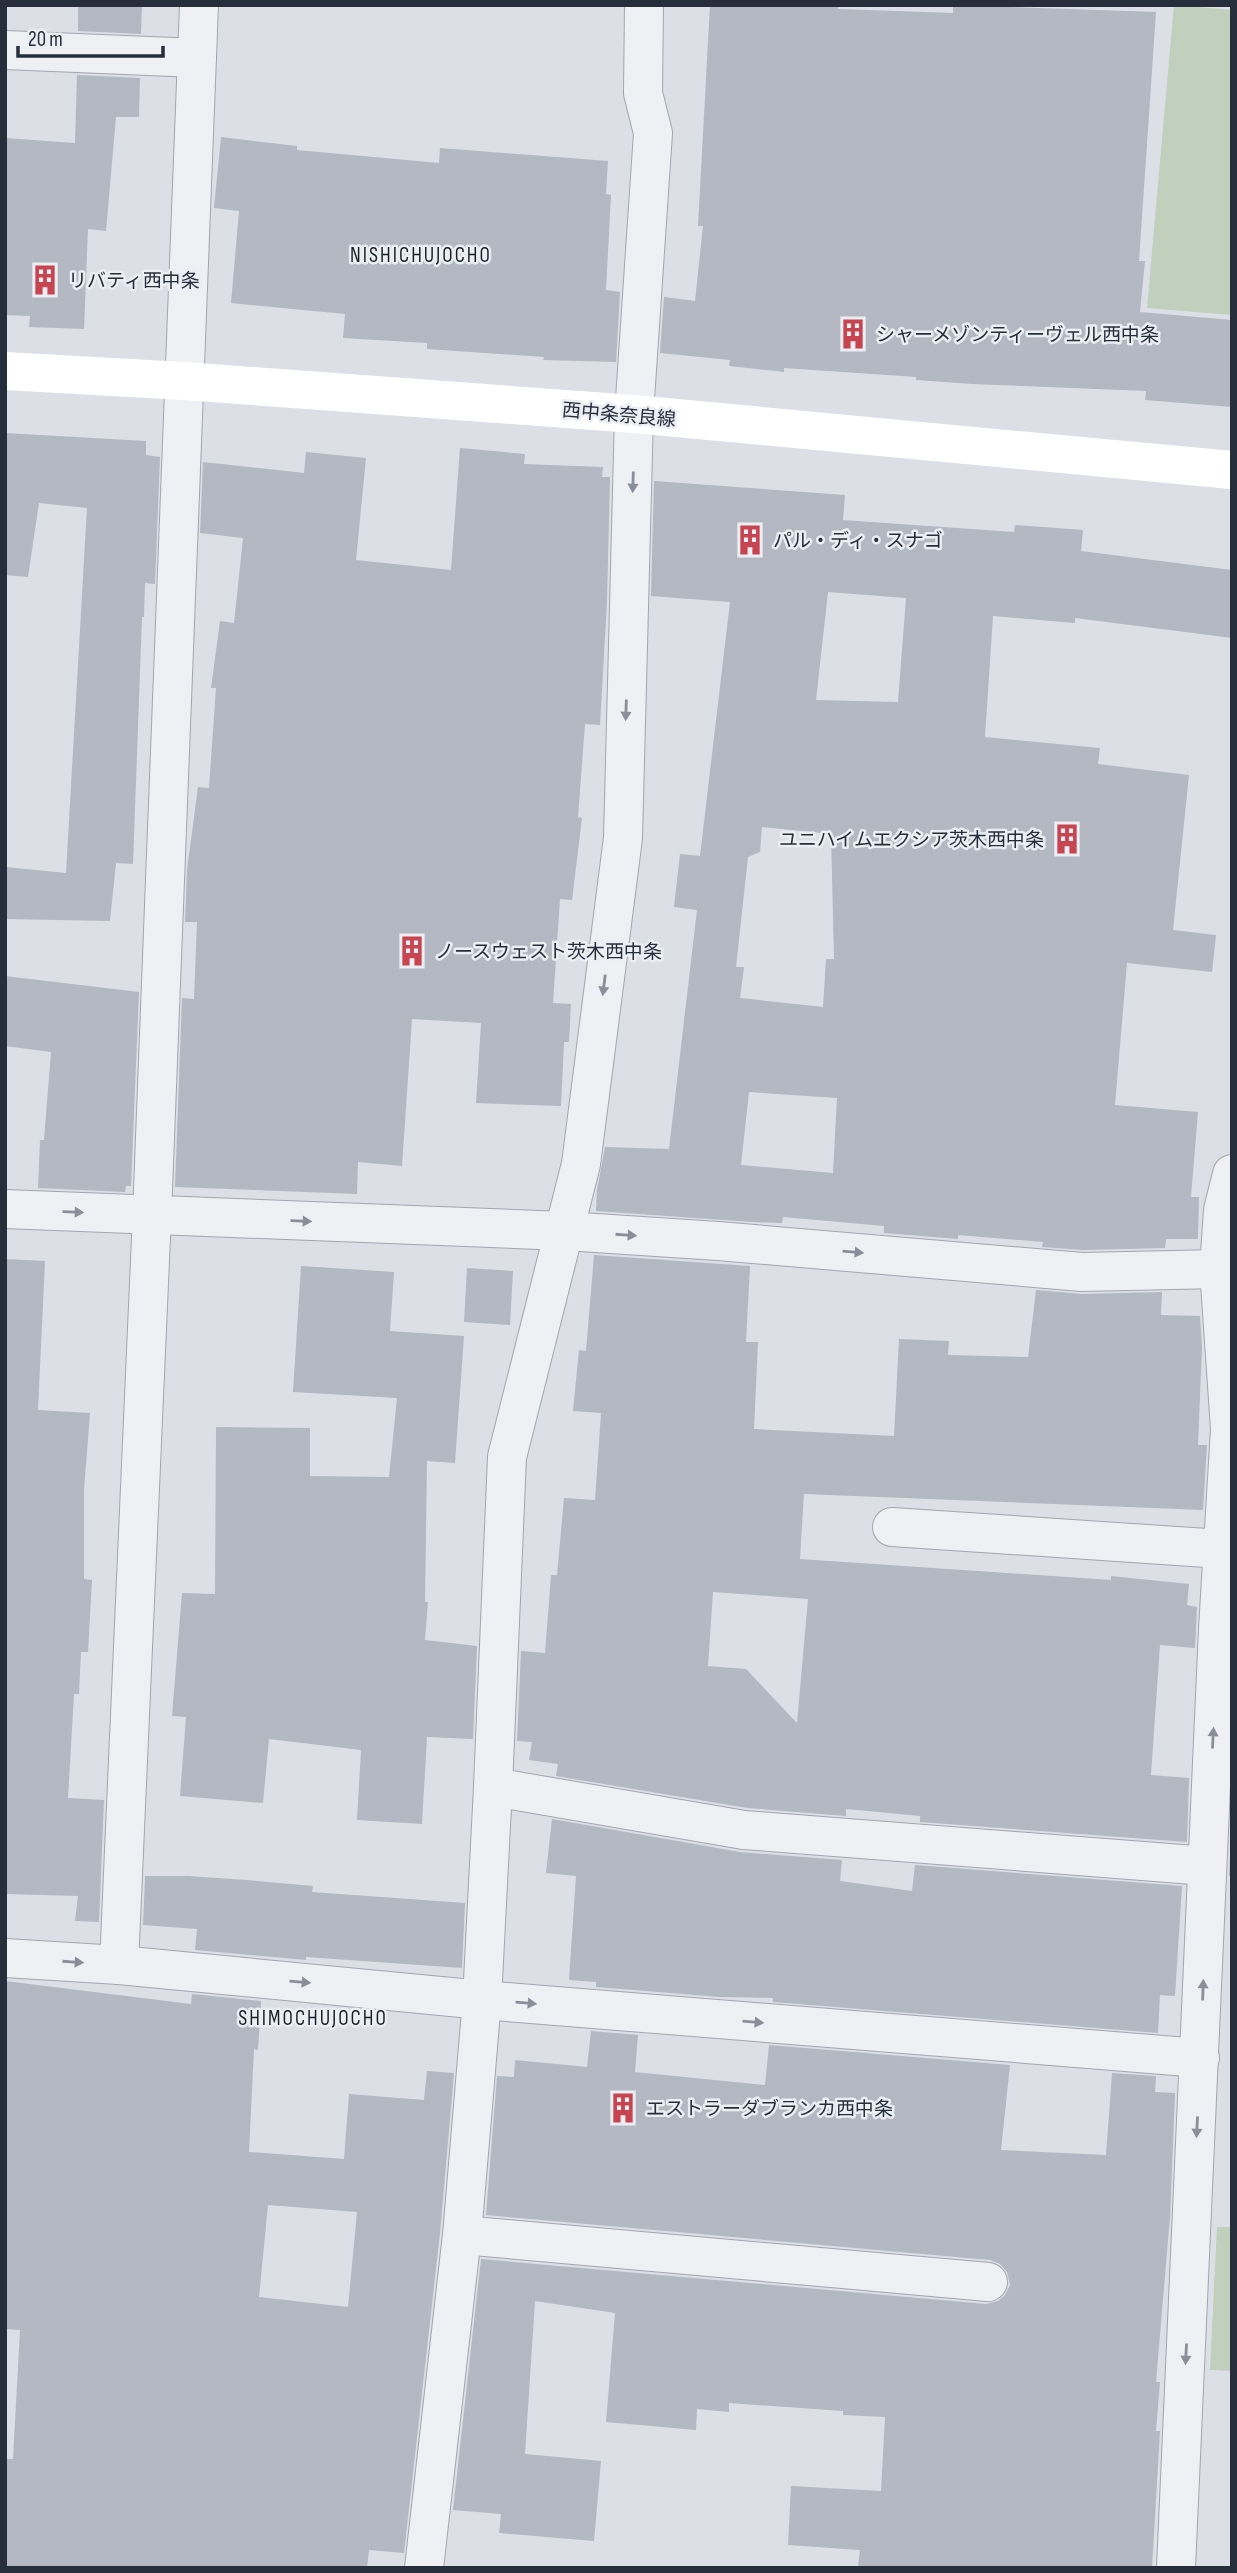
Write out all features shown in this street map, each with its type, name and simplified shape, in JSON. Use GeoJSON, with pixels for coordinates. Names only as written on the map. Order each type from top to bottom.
{"type":"FeatureCollection","features":[{"type":"Feature","properties":{"kind":"street"},"geometry":{"type":"LineString","coordinates":[[119,1965],[152,1215],[198,5]]}},
{"type":"Feature","properties":{"kind":"street"},"geometry":{"type":"LineString","coordinates":[[425,2568],[462,2235],[482,2000],[494,1787],[507,1457],[581,1164],[622,838],[635,414],[653,133],[643,93],[645,5]]}},
{"type":"Feature","properties":{"kind":"street"},"geometry":{"type":"LineString","coordinates":[[5,50],[197,58]]}},
{"type":"Feature","properties":{"kind":"street","name":"西中条奈良線"},"geometry":{"type":"LineString","coordinates":[[5,371],[635,414],[1232,470]]}},
{"type":"Feature","properties":{"kind":"street"},"geometry":{"type":"LineString","coordinates":[[1176,2568],[1207,1866],[1221,1794],[1222,1549],[1230,1429],[1223,1210],[1232,1174]]}},
{"type":"Feature","properties":{"kind":"street"},"geometry":{"type":"LineString","coordinates":[[5,1209],[565,1231],[718,1241],[1082,1272],[1226,1267]]}},
{"type":"Feature","properties":{"kind":"street"},"geometry":{"type":"LineString","coordinates":[[892,1527],[1222,1549]]}},
{"type":"Feature","properties":{"kind":"street"},"geometry":{"type":"LineString","coordinates":[[494,1787],[744,1830],[1207,1866]]}},
{"type":"Feature","properties":{"kind":"street"},"geometry":{"type":"LineString","coordinates":[[5,1958],[119,1965],[482,2000],[1200,2058]]}},
{"type":"Feature","properties":{"kind":"street"},"geometry":{"type":"LineString","coordinates":[[462,2235],[988,2282]]}},
{"type":"Feature","properties":{"kind":"green space"},"geometry":{"type":"Polygon","coordinates":[[[1174,5],[1232,10],[1232,315],[1147,308],[1174,5]]]}},
{"type":"Feature","properties":{"kind":"green space"},"geometry":{"type":"Polygon","coordinates":[[[1217,2227],[1232,2227],[1232,2371],[1210,2370],[1217,2227]]]}},
{"type":"Feature","properties":{"kind":"building"},"geometry":{"type":"Polygon","coordinates":[[[78,5],[142,5],[141,34],[78,31],[78,5]]]}},
{"type":"Feature","properties":{"kind":"building"},"geometry":{"type":"Polygon","coordinates":[[[710,5],[838,5],[838,9],[953,13],[953,5],[1156,12],[1139,261],[1145,261],[1140,312],[1232,320],[1232,407],[1145,400],[1146,391],[972,384],[916,380],[916,377],[784,368],[784,372],[729,366],[730,360],[660,353],[664,297],[695,301],[703,226],[698,226],[710,5]]]}},
{"type":"Feature","properties":{"kind":"building"},"geometry":{"type":"Polygon","coordinates":[[[77,75],[140,78],[139,117],[116,117],[106,231],[88,229],[84,329],[29,327],[30,316],[5,315],[5,138],[75,143],[77,75]]]}},
{"type":"Feature","properties":{"kind":"building"},"geometry":{"type":"Polygon","coordinates":[[[221,137],[297,146],[297,150],[439,163],[440,148],[608,161],[606,194],[611,195],[606,290],[620,292],[616,362],[543,360],[544,357],[427,349],[427,343],[343,338],[345,314],[231,303],[239,211],[214,208],[221,137]]]}},
{"type":"Feature","properties":{"kind":"building"},"geometry":{"type":"Polygon","coordinates":[[[5,433],[146,441],[146,455],[160,457],[155,584],[145,583],[142,617],[133,864],[116,863],[110,921],[5,919],[5,867],[66,873],[87,508],[39,503],[28,577],[5,575],[5,433]]]}},
{"type":"Feature","properties":{"kind":"building"},"geometry":{"type":"Polygon","coordinates":[[[460,448],[525,454],[524,464],[603,467],[602,477],[610,477],[600,725],[585,724],[578,817],[582,818],[572,900],[560,899],[553,1003],[571,1004],[569,1042],[564,1042],[561,1106],[476,1103],[481,1023],[412,1019],[402,1166],[358,1162],[357,1194],[175,1187],[182,998],[194,999],[197,922],[185,922],[187,870],[198,787],[209,788],[216,688],[211,688],[220,621],[234,623],[243,538],[200,533],[203,462],[304,473],[306,452],[366,458],[356,560],[451,570],[460,448]]]}},
{"type":"Feature","properties":{"kind":"building"},"geometry":{"type":"Polygon","coordinates":[[[654,481],[845,495],[843,520],[1014,532],[1015,525],[1083,530],[1081,551],[1232,570],[1232,638],[1075,618],[1075,623],[993,616],[985,737],[1100,748],[1098,764],[1189,775],[1173,930],[1216,935],[1212,972],[1127,963],[1115,1105],[1198,1112],[1191,1197],[1199,1197],[1198,1239],[1166,1239],[1165,1248],[1083,1250],[1042,1247],[1043,1242],[958,1235],[958,1239],[884,1233],[884,1226],[783,1217],[782,1223],[596,1211],[605,1147],[669,1149],[697,910],[674,907],[680,854],[700,856],[730,602],[651,596],[654,481]],[[828,592],[816,700],[898,702],[906,598],[828,592]],[[762,827],[760,852],[748,857],[736,967],[744,967],[740,998],[823,1007],[826,959],[834,959],[831,834],[762,827]],[[749,1092],[741,1165],[833,1173],[837,1098],[749,1092]]]}},
{"type":"Feature","properties":{"kind":"building"},"geometry":{"type":"Polygon","coordinates":[[[5,976],[139,992],[131,1186],[126,1186],[125,1192],[38,1188],[40,1140],[44,1140],[51,1052],[5,1046],[5,976]]]}},
{"type":"Feature","properties":{"kind":"building"},"geometry":{"type":"Polygon","coordinates":[[[594,1255],[750,1266],[746,1342],[758,1342],[754,1429],[894,1436],[899,1339],[949,1341],[948,1355],[1028,1357],[1036,1290],[1082,1294],[1162,1292],[1161,1315],[1200,1316],[1202,1348],[1198,1445],[1207,1445],[1203,1510],[804,1494],[800,1559],[1111,1580],[1111,1576],[1189,1584],[1187,1605],[1197,1607],[1195,1648],[1160,1645],[1151,1775],[1189,1778],[1187,1842],[920,1822],[920,1816],[846,1809],[846,1816],[747,1808],[556,1776],[558,1764],[529,1760],[532,1742],[517,1741],[521,1651],[545,1653],[551,1575],[557,1575],[564,1498],[595,1500],[601,1413],[573,1411],[579,1350],[586,1351],[594,1255]],[[713,1592],[708,1666],[746,1669],[797,1723],[808,1599],[713,1592]]]}},
{"type":"Feature","properties":{"kind":"building"},"geometry":{"type":"Polygon","coordinates":[[[5,1259],[45,1261],[38,1410],[90,1413],[84,1490],[84,1579],[92,1580],[88,1652],[81,1652],[79,1694],[74,1694],[68,1798],[104,1800],[99,1922],[75,1921],[78,1896],[5,1894],[5,1259]]]}},
{"type":"Feature","properties":{"kind":"building"},"geometry":{"type":"Polygon","coordinates":[[[301,1266],[394,1272],[390,1331],[464,1336],[455,1463],[427,1461],[425,1602],[428,1602],[425,1640],[477,1646],[473,1739],[427,1737],[422,1824],[357,1820],[361,1750],[269,1739],[263,1803],[180,1796],[186,1717],[172,1716],[182,1593],[215,1594],[216,1427],[310,1428],[310,1476],[389,1477],[397,1398],[293,1392],[301,1266]]]}},
{"type":"Feature","properties":{"kind":"building"},"geometry":{"type":"Polygon","coordinates":[[[467,1268],[513,1271],[510,1325],[464,1322],[467,1268]]]}},
{"type":"Feature","properties":{"kind":"building"},"geometry":{"type":"Polygon","coordinates":[[[1232,1811],[1232,1876],[1229,1876],[1232,1811]]]}},
{"type":"Feature","properties":{"kind":"building"},"geometry":{"type":"Polygon","coordinates":[[[552,1819],[740,1852],[842,1860],[840,1881],[912,1891],[915,1865],[1182,1886],[1175,1996],[1160,1995],[1158,2033],[773,2002],[773,1998],[720,1997],[596,1987],[596,1982],[569,1980],[576,1876],[546,1873],[552,1819]]]}},
{"type":"Feature","properties":{"kind":"building"},"geometry":{"type":"Polygon","coordinates":[[[145,1876],[247,1880],[313,1886],[312,1892],[465,1903],[462,1968],[306,1957],[306,1960],[195,1950],[197,1929],[143,1925],[145,1876]]]}},
{"type":"Feature","properties":{"kind":"building"},"geometry":{"type":"Polygon","coordinates":[[[5,1981],[191,2004],[192,1994],[261,2001],[258,2050],[254,2049],[249,2152],[344,2159],[349,2094],[424,2100],[427,2071],[454,2073],[440,2233],[404,2553],[369,2550],[367,2568],[5,2568],[5,2459],[13,2459],[20,2330],[5,2329],[5,1981]],[[268,2205],[259,2297],[348,2307],[357,2212],[268,2205]]]}},
{"type":"Feature","properties":{"kind":"building"},"geometry":{"type":"Polygon","coordinates":[[[591,2031],[638,2035],[635,2072],[765,2085],[769,2045],[1010,2065],[1001,2150],[1106,2155],[1112,2073],[1156,2076],[1155,2092],[1175,2093],[1170,2217],[1156,2382],[1160,2382],[1156,2431],[1160,2431],[1152,2568],[858,2568],[860,2550],[788,2545],[791,2486],[881,2491],[885,2417],[843,2415],[843,2411],[729,2403],[729,2412],[697,2409],[696,2430],[606,2422],[615,2313],[535,2301],[525,2454],[601,2461],[594,2541],[499,2533],[501,2514],[453,2510],[481,2259],[986,2304],[998,2301],[1010,2285],[1007,2272],[1000,2264],[990,2260],[486,2215],[497,2076],[514,2077],[515,2060],[587,2067],[591,2031]]]}},
{"type":"Feature","properties":{"kind":"place","name":"リバティ西中条"},"geometry":{"type":"Point","coordinates":[45,280]}},
{"type":"Feature","properties":{"kind":"place","name":"シャーメゾンティーヴェル西中条"},"geometry":{"type":"Point","coordinates":[853,334]}},
{"type":"Feature","properties":{"kind":"place","name":"パル・ディ・スナゴ"},"geometry":{"type":"Point","coordinates":[750,540]}},
{"type":"Feature","properties":{"kind":"place","name":"ユニハイムエクシア茨木西中条"},"geometry":{"type":"Point","coordinates":[1067,839]}},
{"type":"Feature","properties":{"kind":"place","name":"ノースウェスト茨木西中条"},"geometry":{"type":"Point","coordinates":[412,951]}},
{"type":"Feature","properties":{"kind":"place","name":"エストラーダブランカ西中条"},"geometry":{"type":"Point","coordinates":[623,2108]}},
{"type":"Feature","properties":{"kind":"district","name":"NISHICHUJOCHO"},"geometry":{"type":"Point","coordinates":[421,255]}},
{"type":"Feature","properties":{"kind":"district","name":"SHIMOCHUJOCHO"},"geometry":{"type":"Point","coordinates":[313,2018]}}]}
